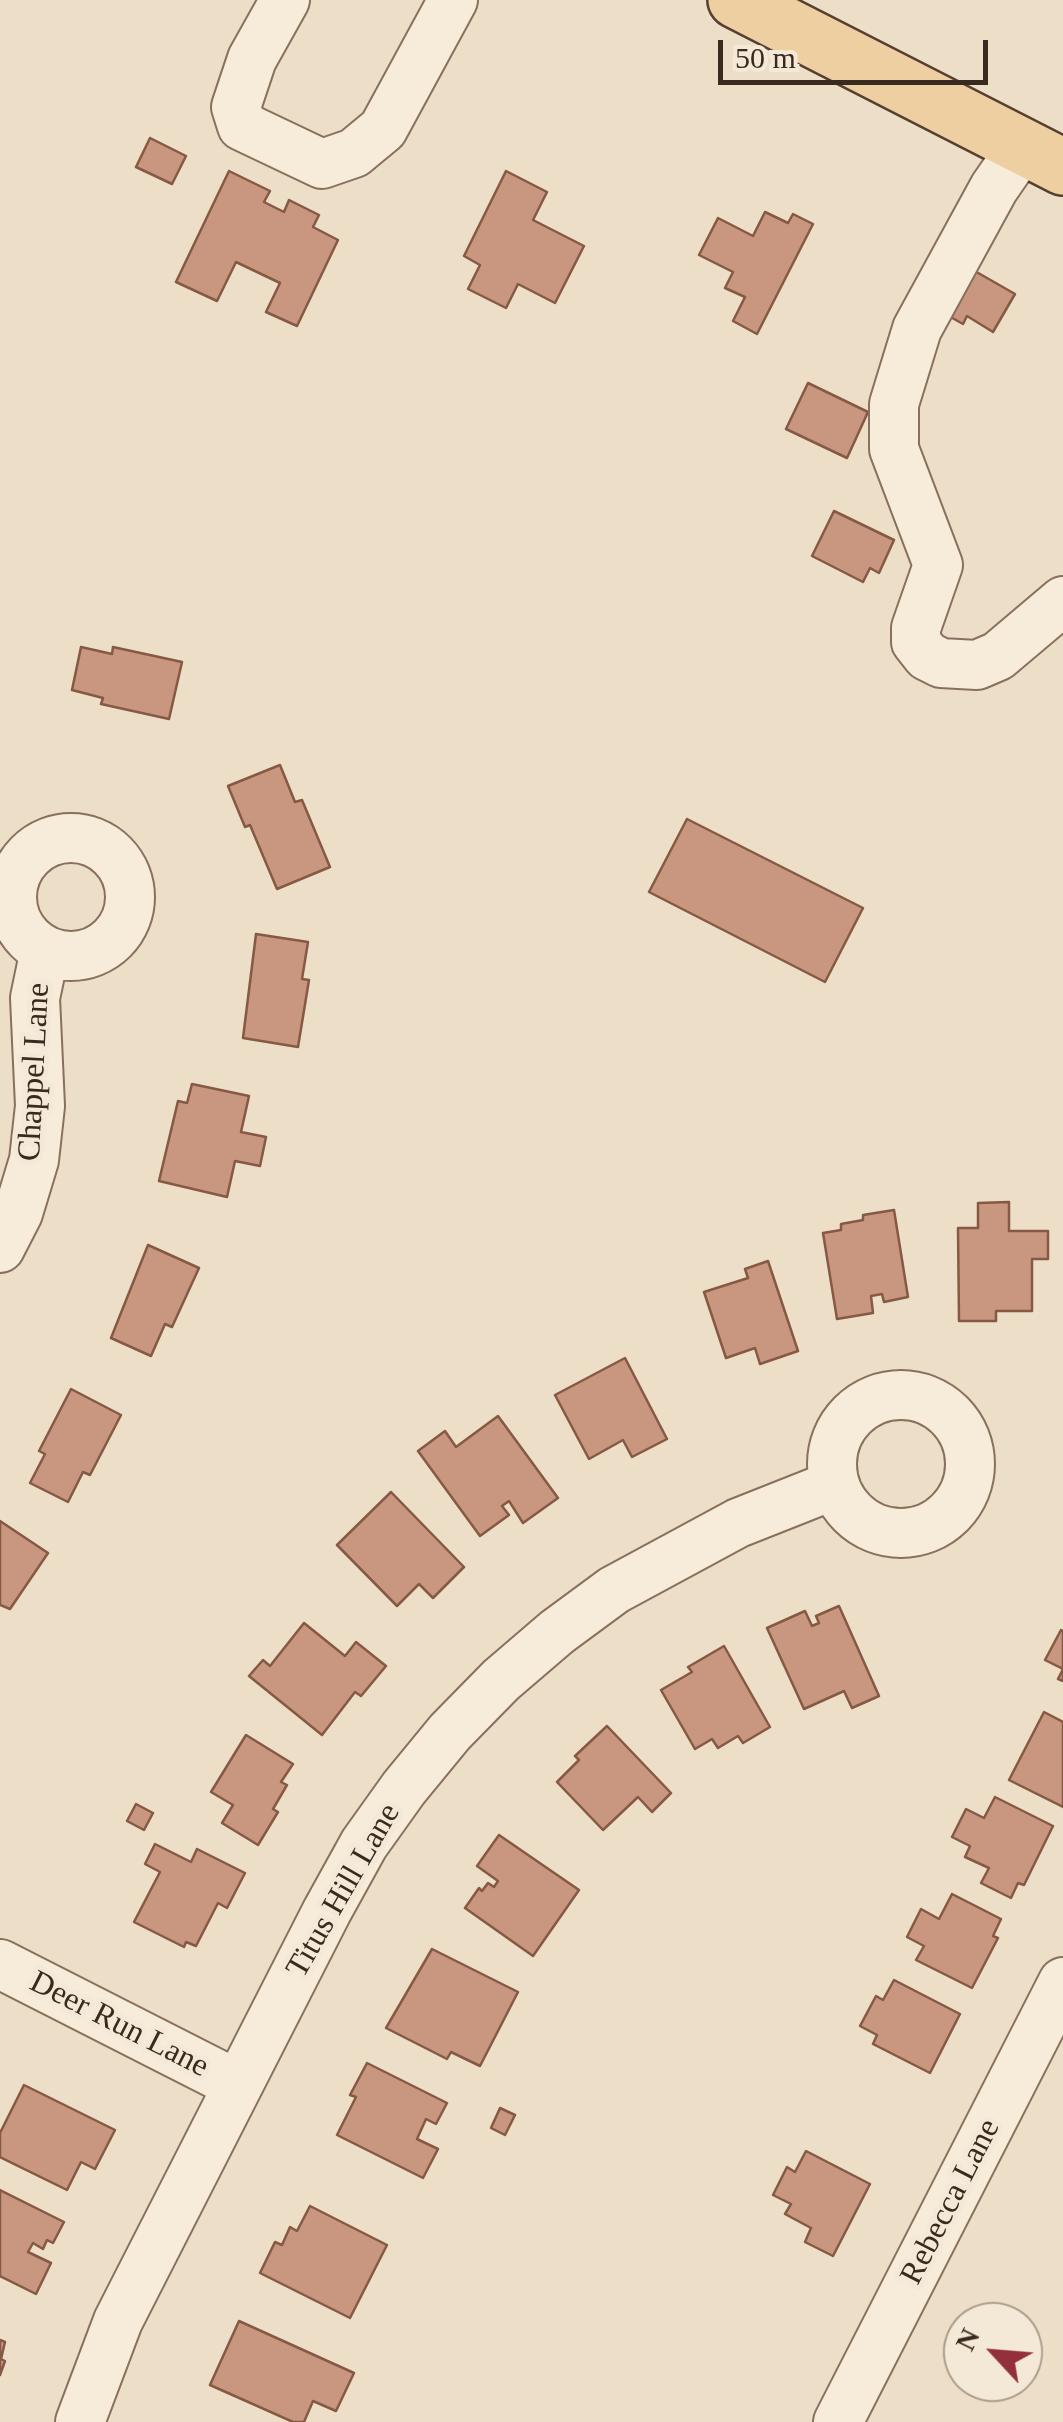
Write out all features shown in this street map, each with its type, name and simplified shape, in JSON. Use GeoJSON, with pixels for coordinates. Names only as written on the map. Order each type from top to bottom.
{"type":"FeatureCollection","features":[{"type":"Feature","properties":{"kind":"main road"},"geometry":{"type":"LineString","coordinates":[[736,0],[1043,157]]}},
{"type":"Feature","properties":{"kind":"street"},"geometry":{"type":"LineString","coordinates":[[285,0],[252,59],[236,107],[242,126],[322,164],[354,153],[382,129],[454,0]]}},
{"type":"Feature","properties":{"kind":"street"},"geometry":{"type":"LineString","coordinates":[[1043,157],[994,188],[917,329],[894,404],[894,449],[938,565],[916,628],[916,642],[927,656],[941,663],[977,665],[998,656],[1063,601]]}},
{"type":"Feature","properties":{"kind":"street","name":"Chappel Lane"},"geometry":{"type":"LineString","coordinates":[[0,1248],[18,1213],[34,1160],[40,1106],[35,998],[46,950]]}},
{"type":"Feature","properties":{"kind":"street","name":"Titus Hill Lane"},"geometry":{"type":"LineString","coordinates":[[80,2422],[118,2320],[238,2085],[364,1844],[404,1788],[476,1706],[557,1632],[614,1590],[738,1522],[834,1485]]}},
{"type":"Feature","properties":{"kind":"street","name":"Deer Run Lane"},"geometry":{"type":"LineString","coordinates":[[0,1964],[238,2085]]}},
{"type":"Feature","properties":{"kind":"street","name":"Rebecca Lane"},"geometry":{"type":"LineString","coordinates":[[838,2422],[1063,1982]]}},
{"type":"Feature","properties":{"kind":"building"},"geometry":{"type":"Polygon","coordinates":[[[150,138],[186,156],[172,184],[136,167],[150,138]]]}},
{"type":"Feature","properties":{"kind":"building"},"geometry":{"type":"Polygon","coordinates":[[[229,171],[270,191],[264,202],[284,212],[289,200],[319,215],[313,227],[338,240],[297,326],[266,312],[280,283],[236,262],[217,301],[176,282],[229,171]]]}},
{"type":"Feature","properties":{"kind":"building"},"geometry":{"type":"Polygon","coordinates":[[[506,171],[547,192],[533,220],[584,246],[555,303],[518,284],[506,308],[468,289],[480,265],[464,256],[506,171]]]}},
{"type":"Feature","properties":{"kind":"building"},"geometry":{"type":"Polygon","coordinates":[[[765,212],[788,223],[793,214],[813,224],[757,334],[733,321],[745,297],[725,288],[733,272],[699,255],[718,218],[753,236],[765,212]]]}},
{"type":"Feature","properties":{"kind":"building"},"geometry":{"type":"Polygon","coordinates":[[[973,270],[1015,294],[993,332],[967,316],[963,324],[947,315],[973,270]]]}},
{"type":"Feature","properties":{"kind":"building"},"geometry":{"type":"Polygon","coordinates":[[[808,383],[868,412],[847,458],[786,429],[808,383]]]}},
{"type":"Feature","properties":{"kind":"building"},"geometry":{"type":"Polygon","coordinates":[[[834,511],[894,540],[879,573],[870,568],[863,582],[812,556],[834,511]]]}},
{"type":"Feature","properties":{"kind":"building"},"geometry":{"type":"Polygon","coordinates":[[[81,647],[112,654],[113,647],[182,662],[169,719],[101,704],[103,698],[72,690],[81,647]]]}},
{"type":"Feature","properties":{"kind":"building"},"geometry":{"type":"Polygon","coordinates":[[[280,765],[295,802],[302,800],[330,867],[277,889],[250,825],[245,827],[228,786],[280,765]]]}},
{"type":"Feature","properties":{"kind":"building"},"geometry":{"type":"Polygon","coordinates":[[[687,819],[863,908],[825,982],[649,892],[687,819]]]}},
{"type":"Feature","properties":{"kind":"building"},"geometry":{"type":"Polygon","coordinates":[[[256,934],[308,942],[302,979],[309,980],[298,1047],[243,1038],[256,934]]]}},
{"type":"Feature","properties":{"kind":"building"},"geometry":{"type":"Polygon","coordinates":[[[192,1084],[249,1096],[241,1132],[266,1137],[260,1166],[235,1161],[227,1197],[159,1181],[178,1101],[187,1103],[192,1084]]]}},
{"type":"Feature","properties":{"kind":"building"},"geometry":{"type":"Polygon","coordinates":[[[1009,1202],[1009,1231],[1048,1231],[1048,1259],[1032,1259],[1032,1311],[996,1311],[996,1321],[959,1321],[958,1228],[978,1228],[978,1203],[1009,1202]]]}},
{"type":"Feature","properties":{"kind":"building"},"geometry":{"type":"Polygon","coordinates":[[[894,1210],[908,1297],[884,1302],[882,1294],[871,1296],[873,1313],[837,1319],[823,1233],[841,1230],[841,1224],[863,1220],[863,1215],[894,1210]]]}},
{"type":"Feature","properties":{"kind":"building"},"geometry":{"type":"Polygon","coordinates":[[[148,1245],[199,1268],[172,1327],[165,1324],[151,1356],[111,1338],[148,1245]]]}},
{"type":"Feature","properties":{"kind":"building"},"geometry":{"type":"Polygon","coordinates":[[[768,1261],[798,1351],[760,1364],[755,1348],[726,1358],[704,1292],[748,1278],[745,1269],[768,1261]]]}},
{"type":"Feature","properties":{"kind":"building"},"geometry":{"type":"Polygon","coordinates":[[[625,1358],[667,1439],[632,1457],[623,1440],[589,1459],[555,1395],[625,1358]]]}},
{"type":"Feature","properties":{"kind":"building"},"geometry":{"type":"Polygon","coordinates":[[[71,1389],[121,1415],[90,1475],[83,1472],[68,1502],[30,1483],[45,1454],[39,1451],[71,1389]]]}},
{"type":"Feature","properties":{"kind":"building"},"geometry":{"type":"Polygon","coordinates":[[[498,1416],[558,1498],[523,1523],[509,1501],[502,1506],[509,1515],[480,1536],[418,1451],[445,1431],[456,1447],[498,1416]]]}},
{"type":"Feature","properties":{"kind":"building"},"geometry":{"type":"Polygon","coordinates":[[[391,1492],[464,1567],[433,1598],[419,1584],[397,1606],[337,1545],[391,1492]]]}},
{"type":"Feature","properties":{"kind":"building"},"geometry":{"type":"Polygon","coordinates":[[[0,1521],[48,1553],[10,1609],[0,1605],[0,1521]]]}},
{"type":"Feature","properties":{"kind":"building"},"geometry":{"type":"Polygon","coordinates":[[[839,1606],[879,1696],[852,1708],[844,1691],[804,1709],[767,1628],[805,1611],[812,1626],[819,1623],[816,1616],[839,1606]]]}},
{"type":"Feature","properties":{"kind":"building"},"geometry":{"type":"Polygon","coordinates":[[[304,1623],[345,1656],[356,1642],[386,1666],[361,1696],[355,1692],[322,1735],[249,1676],[263,1660],[270,1666],[304,1623]]]}},
{"type":"Feature","properties":{"kind":"building"},"geometry":{"type":"Polygon","coordinates":[[[1063,1631],[1063,1669],[1045,1660],[1063,1631]]]}},
{"type":"Feature","properties":{"kind":"building"},"geometry":{"type":"Polygon","coordinates":[[[724,1646],[770,1727],[743,1743],[738,1736],[718,1748],[712,1739],[695,1749],[661,1690],[692,1672],[688,1667],[724,1646]]]}},
{"type":"Feature","properties":{"kind":"building"},"geometry":{"type":"Polygon","coordinates":[[[1044,1712],[1063,1722],[1063,1807],[1009,1780],[1044,1712]]]}},
{"type":"Feature","properties":{"kind":"building"},"geometry":{"type":"Polygon","coordinates":[[[607,1726],[671,1793],[652,1812],[638,1797],[603,1830],[557,1782],[579,1760],[575,1756],[607,1726]]]}},
{"type":"Feature","properties":{"kind":"building"},"geometry":{"type":"Polygon","coordinates":[[[246,1735],[293,1764],[281,1782],[287,1785],[273,1809],[278,1812],[258,1845],[222,1823],[233,1805],[211,1792],[246,1735]]]}},
{"type":"Feature","properties":{"kind":"building"},"geometry":{"type":"Polygon","coordinates":[[[995,1797],[1053,1826],[1024,1885],[1018,1883],[1011,1898],[981,1883],[989,1868],[965,1857],[970,1846],[952,1837],[966,1809],[984,1818],[995,1797]]]}},
{"type":"Feature","properties":{"kind":"building"},"geometry":{"type":"Polygon","coordinates":[[[136,1804],[153,1813],[144,1830],[127,1821],[136,1804]]]}},
{"type":"Feature","properties":{"kind":"building"},"geometry":{"type":"Polygon","coordinates":[[[499,1835],[579,1890],[533,1956],[465,1908],[479,1888],[482,1891],[488,1883],[494,1887],[498,1881],[477,1866],[499,1835]]]}},
{"type":"Feature","properties":{"kind":"building"},"geometry":{"type":"Polygon","coordinates":[[[155,1844],[191,1862],[197,1849],[245,1873],[227,1908],[218,1903],[196,1946],[186,1942],[184,1947],[134,1922],[160,1872],[145,1864],[155,1844]]]}},
{"type":"Feature","properties":{"kind":"building"},"geometry":{"type":"Polygon","coordinates":[[[952,1894],[1001,1919],[993,1936],[998,1938],[972,1988],[916,1960],[924,1946],[907,1937],[921,1909],[939,1919],[952,1894]]]}},
{"type":"Feature","properties":{"kind":"building"},"geometry":{"type":"Polygon","coordinates":[[[432,1949],[518,1992],[480,2066],[451,2052],[447,2059],[386,2028],[432,1949]]]}},
{"type":"Feature","properties":{"kind":"building"},"geometry":{"type":"Polygon","coordinates":[[[894,1980],[960,2014],[930,2073],[873,2044],[877,2035],[860,2026],[876,1996],[883,2000],[894,1980]]]}},
{"type":"Feature","properties":{"kind":"building"},"geometry":{"type":"Polygon","coordinates":[[[367,2063],[447,2103],[436,2124],[426,2119],[417,2139],[438,2149],[423,2178],[337,2135],[356,2097],[350,2095],[367,2063]]]}},
{"type":"Feature","properties":{"kind":"building"},"geometry":{"type":"Polygon","coordinates":[[[24,2085],[115,2130],[95,2169],[81,2162],[67,2190],[0,2157],[0,2133],[24,2085]]]}},
{"type":"Feature","properties":{"kind":"building"},"geometry":{"type":"Polygon","coordinates":[[[500,2108],[515,2115],[505,2135],[491,2128],[500,2108]]]}},
{"type":"Feature","properties":{"kind":"building"},"geometry":{"type":"Polygon","coordinates":[[[806,2151],[870,2184],[833,2256],[805,2242],[811,2228],[785,2214],[791,2204],[773,2195],[787,2167],[795,2172],[806,2151]]]}},
{"type":"Feature","properties":{"kind":"building"},"geometry":{"type":"Polygon","coordinates":[[[0,2190],[64,2222],[53,2243],[47,2240],[43,2249],[33,2243],[28,2252],[51,2263],[36,2294],[0,2276],[0,2190]]]}},
{"type":"Feature","properties":{"kind":"building"},"geometry":{"type":"Polygon","coordinates":[[[310,2206],[387,2245],[350,2318],[260,2273],[275,2242],[282,2245],[290,2227],[297,2231],[310,2206]]]}},
{"type":"Feature","properties":{"kind":"building"},"geometry":{"type":"Polygon","coordinates":[[[239,2321],[354,2373],[336,2411],[313,2401],[304,2422],[293,2422],[210,2385],[239,2321]]]}},
{"type":"Feature","properties":{"kind":"building"},"geometry":{"type":"Polygon","coordinates":[[[0,2340],[5,2342],[1,2359],[5,2361],[0,2375],[0,2340]]]}}]}
